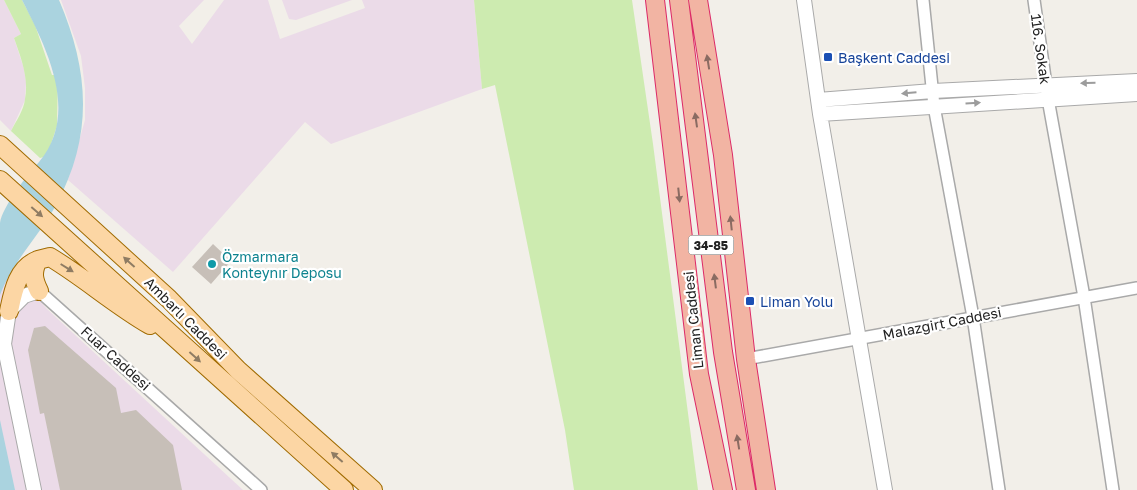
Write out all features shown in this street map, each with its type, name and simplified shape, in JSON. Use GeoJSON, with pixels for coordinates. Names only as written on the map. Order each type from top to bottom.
{"type":"FeatureCollection","features":[{"type":"Feature","properties":{"kind":"highway"},"geometry":{"type":"LineString","coordinates":[[643,0],[674,146]]}},
{"type":"Feature","properties":{"kind":"highway","name":"Liman Caddesi"},"geometry":{"type":"LineString","coordinates":[[655,0],[674,146],[699,374],[723,490]]}},
{"type":"Feature","properties":{"kind":"highway","name":"Liman Caddesi"},"geometry":{"type":"LineString","coordinates":[[679,0],[724,352],[746,490]]}},
{"type":"Feature","properties":{"kind":"highway"},"geometry":{"type":"LineString","coordinates":[[698,0],[723,155],[746,359],[766,490]]}},
{"type":"Feature","properties":{"kind":"highway"},"geometry":{"type":"LineString","coordinates":[[699,374],[712,490]]}},
{"type":"Feature","properties":{"kind":"main road","name":"Ambarlı Caddesi"},"geometry":{"type":"LineString","coordinates":[[0,145],[169,299],[238,370],[373,490]]}},
{"type":"Feature","properties":{"kind":"main road","name":"Ambarlı Caddesi"},"geometry":{"type":"LineString","coordinates":[[0,180],[344,490]]}},
{"type":"Feature","properties":{"kind":"main road"},"geometry":{"type":"LineString","coordinates":[[9,311],[15,285],[24,270],[38,260],[50,257],[71,270],[129,314],[177,341]]}},
{"type":"Feature","properties":{"kind":"main road"},"geometry":{"type":"LineString","coordinates":[[38,260],[33,274],[40,291]]}},
{"type":"Feature","properties":{"kind":"street"},"geometry":{"type":"LineString","coordinates":[[804,0],[819,107],[857,339],[885,490]]}},
{"type":"Feature","properties":{"kind":"street"},"geometry":{"type":"LineString","coordinates":[[923,0],[934,106],[973,317],[999,490]]}},
{"type":"Feature","properties":{"kind":"street","name":"116. Sokak"},"geometry":{"type":"LineString","coordinates":[[1034,0],[1047,92],[1084,297],[1113,490]]}},
{"type":"Feature","properties":{"kind":"street"},"geometry":{"type":"LineString","coordinates":[[819,107],[934,106],[1137,81]]}},
{"type":"Feature","properties":{"kind":"street"},"geometry":{"type":"LineString","coordinates":[[819,107],[933,91],[1137,94]]}},
{"type":"Feature","properties":{"kind":"street","name":"Malazgirt Caddesi"},"geometry":{"type":"LineString","coordinates":[[746,359],[1137,288]]}},
{"type":"Feature","properties":{"kind":"street"},"geometry":{"type":"LineString","coordinates":[[34,490],[2,343],[9,311],[24,296],[40,291]]}},
{"type":"Feature","properties":{"kind":"street","name":"Fuar Caddesi"},"geometry":{"type":"LineString","coordinates":[[40,291],[261,490]]}},
{"type":"Feature","properties":{"kind":"street"},"geometry":{"type":"LineString","coordinates":[[244,474],[247,490]]}},
{"type":"Feature","properties":{"kind":"shaded area"},"geometry":{"type":"Polygon","coordinates":[[[0,0],[4,0],[21,34],[14,38],[26,82],[25,100],[11,131],[0,120],[0,0]]]}},
{"type":"Feature","properties":{"kind":"shaded area"},"geometry":{"type":"Polygon","coordinates":[[[61,0],[204,0],[179,26],[192,44],[224,0],[268,0],[280,39],[365,8],[362,0],[474,0],[482,89],[331,144],[305,122],[173,272],[68,180],[85,120],[85,88],[81,56],[61,0]]]}},
{"type":"Feature","properties":{"kind":"shaded area"},"geometry":{"type":"Polygon","coordinates":[[[282,0],[352,0],[296,20],[289,19],[282,0]]]}},
{"type":"Feature","properties":{"kind":"shaded area"},"geometry":{"type":"Polygon","coordinates":[[[0,258],[47,309],[243,490],[0,490],[0,258]]]}},
{"type":"Feature","properties":{"kind":"green space"},"geometry":{"type":"Polygon","coordinates":[[[4,0],[22,0],[35,25],[52,75],[58,75],[57,126],[47,156],[40,158],[11,131],[23,107],[26,83],[24,68],[14,38],[21,34],[4,0]]]}},
{"type":"Feature","properties":{"kind":"green space"},"geometry":{"type":"Polygon","coordinates":[[[474,0],[632,0],[653,144],[698,490],[574,490],[565,430],[495,85],[482,89],[474,0]]]}},
{"type":"Feature","properties":{"kind":"water"},"geometry":{"type":"Polygon","coordinates":[[[22,0],[59,0],[77,52],[83,102],[82,128],[77,153],[56,205],[12,271],[0,295],[0,223],[2,216],[16,191],[51,143],[57,123],[58,102],[55,81],[41,39],[22,0]]]}},
{"type":"Feature","properties":{"kind":"water"},"geometry":{"type":"Polygon","coordinates":[[[0,420],[15,490],[0,490],[0,420]]]}},
{"type":"Feature","properties":{"kind":"building","name":"Özmarmara Konteynır Deposu"},"geometry":{"type":"Polygon","coordinates":[[[213,244],[231,261],[211,284],[192,267],[213,244]]]}},
{"type":"Feature","properties":{"kind":"building"},"geometry":{"type":"Polygon","coordinates":[[[45,326],[116,388],[121,413],[136,410],[173,445],[182,490],[60,490],[44,413],[40,414],[28,350],[34,328],[45,326]]]}},
{"type":"Feature","properties":{"kind":"place","name":"Başkent Caddesi"},"geometry":{"type":"Point","coordinates":[828,57]}},
{"type":"Feature","properties":{"kind":"place","name":"Özmarmara Konteynır Deposu"},"geometry":{"type":"Point","coordinates":[212,264]}},
{"type":"Feature","properties":{"kind":"place","name":"Liman Yolu"},"geometry":{"type":"Point","coordinates":[750,301]}}]}
